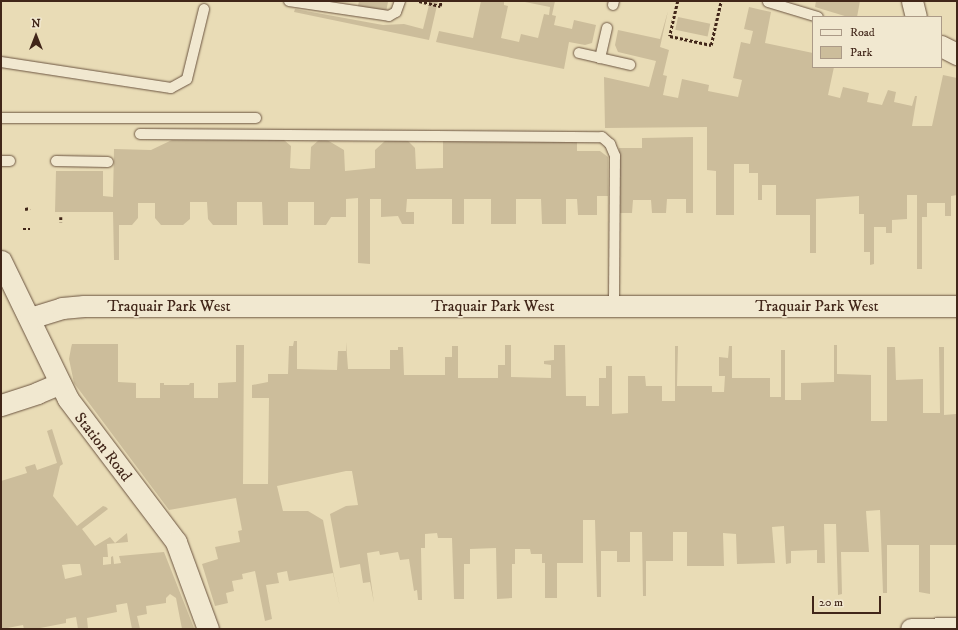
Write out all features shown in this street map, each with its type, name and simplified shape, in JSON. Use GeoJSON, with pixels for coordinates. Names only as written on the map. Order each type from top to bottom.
{"type":"FeatureCollection","features":[{"type":"Feature","properties":{"kind":"street"},"geometry":{"type":"LineString","coordinates":[[912,1],[916,16]]}},
{"type":"Feature","properties":{"kind":"street"},"geometry":{"type":"LineString","coordinates":[[942,46],[957,54]]}},
{"type":"Feature","properties":{"kind":"street","name":"Station Road"},"geometry":{"type":"LineString","coordinates":[[1,261],[30,318],[60,383],[78,415],[169,531],[184,560],[208,629]]}},
{"type":"Feature","properties":{"kind":"street","name":"Traquair Park West"},"geometry":{"type":"LineString","coordinates":[[30,318],[62,308],[84,306],[957,306]]}},
{"type":"Feature","properties":{"kind":"street"},"geometry":{"type":"LineString","coordinates":[[1,405],[37,393],[60,383]]}},
{"type":"Feature","properties":{"kind":"street"},"geometry":{"type":"LineString","coordinates":[[911,629],[957,628]]}},
{"type":"Feature","properties":{"kind":"lane"},"geometry":{"type":"LineString","coordinates":[[290,1],[389,16],[396,12],[400,1]]}},
{"type":"Feature","properties":{"kind":"lane"},"geometry":{"type":"LineString","coordinates":[[768,2],[815,16]]}},
{"type":"Feature","properties":{"kind":"lane"},"geometry":{"type":"LineString","coordinates":[[1,62],[171,88],[187,79],[204,9]]}},
{"type":"Feature","properties":{"kind":"lane"},"geometry":{"type":"LineString","coordinates":[[600,58],[607,28]]}},
{"type":"Feature","properties":{"kind":"lane"},"geometry":{"type":"LineString","coordinates":[[579,54],[630,65]]}},
{"type":"Feature","properties":{"kind":"lane"},"geometry":{"type":"LineString","coordinates":[[1,118],[256,118]]}},
{"type":"Feature","properties":{"kind":"lane"},"geometry":{"type":"LineString","coordinates":[[140,134],[602,137],[610,144],[615,156],[614,306]]}},
{"type":"Feature","properties":{"kind":"lane"},"geometry":{"type":"LineString","coordinates":[[56,161],[108,162]]}},
{"type":"Feature","properties":{"kind":"path"},"geometry":{"type":"LineString","coordinates":[[420,1],[440,6],[441,1]]}},
{"type":"Feature","properties":{"kind":"path"},"geometry":{"type":"LineString","coordinates":[[678,1],[670,36],[711,45],[720,1]]}},
{"type":"Feature","properties":{"kind":"path"},"geometry":{"type":"LineString","coordinates":[[26,209],[30,208]]}},
{"type":"Feature","properties":{"kind":"path"},"geometry":{"type":"LineString","coordinates":[[61,217],[61,222]]}},
{"type":"Feature","properties":{"kind":"path"},"geometry":{"type":"LineString","coordinates":[[23,229],[30,229]]}},
{"type":"Feature","properties":{"kind":"green space"},"geometry":{"type":"Polygon","coordinates":[[[359,1],[388,2],[386,12],[358,6],[359,1]]]}},
{"type":"Feature","properties":{"kind":"green space"},"geometry":{"type":"Polygon","coordinates":[[[430,1],[438,1],[429,40],[294,12],[295,9],[383,25],[404,24],[423,29],[430,1]]]}},
{"type":"Feature","properties":{"kind":"green space"},"geometry":{"type":"Polygon","coordinates":[[[481,1],[504,1],[504,5],[508,6],[501,38],[519,42],[521,34],[538,38],[544,14],[549,15],[550,7],[520,1],[555,1],[552,15],[556,16],[554,25],[572,29],[574,20],[596,25],[592,43],[585,45],[569,42],[564,69],[436,42],[439,31],[473,38],[481,1]]]}},
{"type":"Feature","properties":{"kind":"green space"},"geometry":{"type":"Polygon","coordinates":[[[816,1],[860,1],[857,16],[845,16],[815,7],[816,1]]]}},
{"type":"Feature","properties":{"kind":"green space"},"geometry":{"type":"Polygon","coordinates":[[[749,7],[771,12],[765,43],[812,53],[812,68],[834,68],[828,95],[840,98],[843,87],[869,93],[867,102],[882,105],[888,90],[896,92],[894,102],[912,106],[915,96],[917,96],[912,126],[932,126],[943,75],[957,78],[957,195],[951,196],[951,216],[945,216],[945,203],[927,203],[927,217],[922,217],[922,269],[917,269],[917,195],[907,195],[907,219],[892,220],[892,233],[886,233],[886,227],[874,227],[874,264],[870,265],[870,252],[864,252],[864,214],[859,214],[859,196],[816,199],[816,253],[810,253],[810,215],[776,215],[776,185],[762,185],[762,200],[758,200],[758,173],[749,173],[749,164],[734,164],[734,215],[716,215],[716,171],[707,170],[707,127],[605,128],[604,77],[649,87],[656,61],[618,52],[615,45],[618,30],[660,39],[668,11],[660,47],[669,50],[663,75],[667,76],[663,95],[678,98],[682,79],[709,85],[708,91],[738,97],[742,80],[733,78],[741,42],[750,44],[753,31],[744,29],[749,7]]]}},
{"type":"Feature","properties":{"kind":"green space"},"geometry":{"type":"Polygon","coordinates":[[[678,17],[710,24],[708,37],[675,30],[678,17]]]}},
{"type":"Feature","properties":{"kind":"green space"},"geometry":{"type":"Polygon","coordinates":[[[693,137],[693,213],[686,213],[686,199],[667,199],[666,213],[652,213],[651,200],[633,200],[632,213],[619,213],[619,148],[642,148],[642,138],[693,137]]]}},
{"type":"Feature","properties":{"kind":"green space"},"geometry":{"type":"Polygon","coordinates":[[[172,140],[284,140],[291,146],[290,168],[310,169],[311,147],[319,140],[327,140],[344,150],[345,171],[375,168],[375,150],[386,140],[407,140],[415,148],[416,169],[443,168],[443,140],[577,141],[577,151],[600,151],[608,157],[608,196],[597,196],[597,215],[578,215],[577,199],[566,199],[566,224],[542,224],[541,199],[516,199],[516,224],[491,224],[491,199],[464,199],[464,224],[452,224],[452,199],[407,199],[406,212],[414,212],[414,224],[402,224],[398,216],[381,217],[381,199],[370,199],[370,264],[358,263],[358,198],[346,199],[346,217],[331,217],[326,225],[314,225],[314,202],[288,202],[288,225],[263,225],[262,202],[237,202],[237,225],[213,225],[208,219],[207,202],[190,202],[190,219],[183,225],[161,225],[155,218],[155,203],[138,203],[138,218],[132,225],[119,225],[119,260],[114,260],[113,212],[55,212],[56,171],[103,171],[103,196],[113,197],[114,149],[151,150],[172,140]]]}},
{"type":"Feature","properties":{"kind":"green space"},"geometry":{"type":"Polygon","coordinates":[[[294,341],[297,341],[297,369],[337,370],[338,351],[346,351],[346,342],[348,369],[390,369],[390,350],[398,350],[398,347],[403,347],[404,375],[445,375],[445,357],[452,357],[452,346],[458,346],[458,378],[498,378],[498,365],[505,365],[505,345],[511,345],[511,377],[551,378],[551,365],[544,364],[544,361],[554,360],[554,345],[565,345],[566,396],[586,396],[586,406],[599,406],[599,378],[606,378],[606,366],[612,366],[612,414],[628,413],[628,376],[645,376],[646,386],[662,386],[662,401],[675,401],[675,346],[678,346],[677,386],[712,386],[712,392],[724,392],[725,376],[719,376],[719,357],[728,358],[729,346],[732,346],[732,378],[770,378],[770,397],[781,397],[781,350],[785,350],[785,400],[801,400],[801,383],[834,382],[834,345],[837,345],[837,374],[871,375],[871,421],[887,421],[887,347],[895,347],[896,380],[923,379],[923,413],[940,413],[939,347],[944,347],[944,415],[956,414],[957,382],[957,545],[930,545],[930,594],[919,592],[919,545],[887,545],[887,593],[883,593],[880,510],[866,511],[869,552],[841,552],[842,594],[838,595],[836,524],[824,524],[825,563],[817,563],[817,550],[791,551],[791,563],[786,564],[784,526],[772,527],[775,563],[737,564],[736,534],[723,533],[724,566],[687,566],[687,532],[673,532],[673,561],[646,561],[646,596],[643,596],[642,532],[630,532],[630,562],[617,562],[617,551],[601,551],[601,597],[597,597],[595,520],[583,520],[583,563],[557,563],[557,598],[545,598],[545,563],[542,563],[542,554],[531,554],[530,549],[515,549],[515,564],[512,564],[512,598],[497,599],[496,548],[470,549],[470,564],[464,564],[464,599],[454,599],[452,538],[438,538],[437,533],[425,534],[425,548],[421,548],[422,600],[418,600],[417,590],[414,591],[409,559],[400,560],[398,552],[380,555],[379,551],[367,553],[374,603],[370,582],[363,583],[360,564],[340,568],[330,514],[346,506],[358,505],[352,471],[346,471],[277,486],[283,511],[308,511],[323,520],[340,607],[333,573],[289,581],[287,571],[277,573],[279,583],[266,585],[272,619],[265,621],[255,571],[242,574],[243,579],[232,581],[234,591],[226,593],[228,603],[215,606],[202,564],[218,559],[215,547],[240,542],[238,531],[242,530],[236,498],[169,510],[74,383],[69,359],[72,344],[118,344],[118,382],[136,383],[136,398],[160,398],[160,383],[164,383],[164,385],[189,385],[190,383],[194,383],[194,398],[218,398],[218,383],[236,382],[236,345],[244,345],[243,484],[268,484],[269,398],[252,398],[252,385],[268,382],[268,374],[288,374],[289,346],[293,346],[294,341]]]}},
{"type":"Feature","properties":{"kind":"green space"},"geometry":{"type":"Polygon","coordinates":[[[52,429],[63,464],[60,466],[53,496],[77,526],[103,506],[108,509],[82,529],[95,546],[110,537],[115,543],[127,533],[128,542],[107,544],[108,557],[103,557],[103,565],[111,564],[111,557],[113,556],[114,564],[121,563],[119,556],[164,552],[194,628],[182,629],[176,598],[170,594],[166,598],[166,603],[146,606],[147,614],[137,616],[140,629],[132,629],[127,603],[116,605],[117,612],[87,618],[88,629],[78,629],[76,617],[66,619],[66,623],[35,629],[24,629],[23,625],[2,629],[1,481],[27,473],[25,467],[35,464],[37,470],[57,463],[47,431],[52,429]],[[80,564],[62,565],[65,579],[82,575],[80,564]]]}}]}
